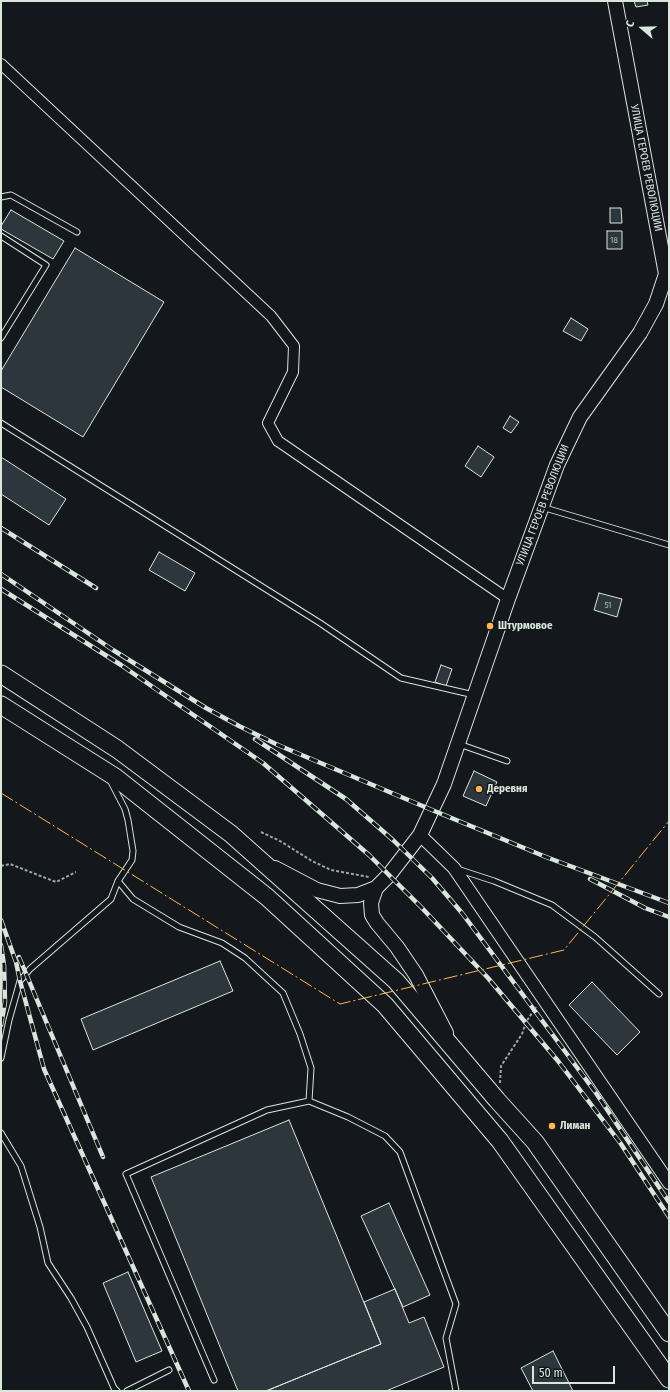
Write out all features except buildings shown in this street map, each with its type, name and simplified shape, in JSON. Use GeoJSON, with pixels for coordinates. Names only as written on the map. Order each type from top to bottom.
{"type":"FeatureCollection","features":[{"type":"Feature","properties":{"kind":"highway"},"geometry":{"type":"LineString","coordinates":[[1,674],[117,749],[231,834],[265,862],[396,981],[535,1142],[669,1333]]}},
{"type":"Feature","properties":{"kind":"highway"},"geometry":{"type":"LineString","coordinates":[[1,705],[115,778],[267,897],[385,1005],[500,1141],[669,1379]]}},
{"type":"Feature","properties":{"kind":"main road","name":"УЛИЦА ГЕРОЕВ РЕВОЛЮЦИИ"},"geometry":{"type":"LineString","coordinates":[[380,884],[420,835],[444,784],[508,599],[557,465],[580,417],[640,333],[656,304],[668,272],[615,1]]}},
{"type":"Feature","properties":{"kind":"main road"},"geometry":{"type":"LineString","coordinates":[[265,862],[317,890],[340,896],[358,895],[380,884]]}},
{"type":"Feature","properties":{"kind":"main road"},"geometry":{"type":"LineString","coordinates":[[380,884],[371,903],[372,915],[397,947],[416,975],[454,1050]]}},
{"type":"Feature","properties":{"kind":"street"},"geometry":{"type":"LineString","coordinates":[[1,64],[271,316],[294,346],[293,372],[268,423],[278,441],[508,599]]}},
{"type":"Feature","properties":{"kind":"street"},"geometry":{"type":"LineString","coordinates":[[420,835],[454,868],[669,1183]]}},
{"type":"Feature","properties":{"kind":"lane"},"geometry":{"type":"LineString","coordinates":[[1,197],[11,195],[77,232]]}},
{"type":"Feature","properties":{"kind":"lane"},"geometry":{"type":"LineString","coordinates":[[1,236],[46,265],[1,338]]}},
{"type":"Feature","properties":{"kind":"lane"},"geometry":{"type":"LineString","coordinates":[[1,423],[320,623],[401,678],[474,695]]}},
{"type":"Feature","properties":{"kind":"lane"},"geometry":{"type":"LineString","coordinates":[[542,507],[669,545]]}},
{"type":"Feature","properties":{"kind":"lane"},"geometry":{"type":"LineString","coordinates":[[458,744],[507,761]]}},
{"type":"Feature","properties":{"kind":"lane"},"geometry":{"type":"LineString","coordinates":[[1,1058],[9,1020],[20,981],[30,969],[111,899],[118,881],[132,860],[133,851],[125,809],[105,771]]}},
{"type":"Feature","properties":{"kind":"lane"},"geometry":{"type":"LineString","coordinates":[[454,868],[494,881],[552,905],[595,937],[659,994]]}},
{"type":"Feature","properties":{"kind":"lane"},"geometry":{"type":"LineString","coordinates":[[118,881],[133,899],[179,927],[222,943],[245,958],[283,993],[300,1034],[310,1068],[309,1101]]}},
{"type":"Feature","properties":{"kind":"lane"},"geometry":{"type":"LineString","coordinates":[[214,1380],[126,1174],[267,1110],[309,1101],[348,1117],[385,1136],[400,1152],[456,1304],[446,1338],[456,1391]]}},
{"type":"Feature","properties":{"kind":"lane"},"geometry":{"type":"LineString","coordinates":[[1,1133],[21,1166],[40,1227],[48,1263],[71,1298],[87,1327],[114,1388],[117,1391]]}},
{"type":"Feature","properties":{"kind":"lane"},"geometry":{"type":"LineString","coordinates":[[127,1391],[169,1370]]}},
{"type":"Feature","properties":{"kind":"path"},"geometry":{"type":"LineString","coordinates":[[261,832],[331,870],[380,884]]}},
{"type":"Feature","properties":{"kind":"path"},"geometry":{"type":"LineString","coordinates":[[1,866],[10,864],[56,882],[76,872]]}},
{"type":"Feature","properties":{"kind":"path"},"geometry":{"type":"LineString","coordinates":[[500,1086],[501,1066],[522,1034],[526,1022],[542,998]]}},
{"type":"Feature","properties":{"kind":"railway"},"geometry":{"type":"LineString","coordinates":[[1,528],[96,588]]}},
{"type":"Feature","properties":{"kind":"railway"},"geometry":{"type":"LineString","coordinates":[[1,574],[113,650],[206,708],[239,726],[278,745],[546,857],[669,903]]}},
{"type":"Feature","properties":{"kind":"railway"},"geometry":{"type":"LineString","coordinates":[[1,589],[121,665],[263,763],[369,855],[422,908],[488,978],[558,1061],[621,1144],[669,1217]]}},
{"type":"Feature","properties":{"kind":"railway"},"geometry":{"type":"LineString","coordinates":[[255,739],[346,799],[393,840],[432,878],[462,913],[596,1093],[669,1202]]}},
{"type":"Feature","properties":{"kind":"railway"},"geometry":{"type":"LineString","coordinates":[[590,879],[645,908],[669,917]]}},
{"type":"Feature","properties":{"kind":"railway"},"geometry":{"type":"LineString","coordinates":[[1,920],[16,962],[44,1069],[189,1391]]}},
{"type":"Feature","properties":{"kind":"railway"},"geometry":{"type":"LineString","coordinates":[[1,945],[4,965],[5,1002],[1,1025]]}},
{"type":"Feature","properties":{"kind":"railway"},"geometry":{"type":"LineString","coordinates":[[19,957],[103,1157]]}},
{"type":"Feature","properties":{"kind":"power"},"geometry":{"type":"LineString","coordinates":[[1,793],[340,1004],[564,950],[669,821]]}},
{"type":"Feature","properties":{"kind":"place","name":"Штурмовое"},"geometry":{"type":"Point","coordinates":[490,626]}},
{"type":"Feature","properties":{"kind":"place","name":"Деревня"},"geometry":{"type":"Point","coordinates":[479,789]}},
{"type":"Feature","properties":{"kind":"place","name":"Лиман"},"geometry":{"type":"Point","coordinates":[552,1126]}}]}
